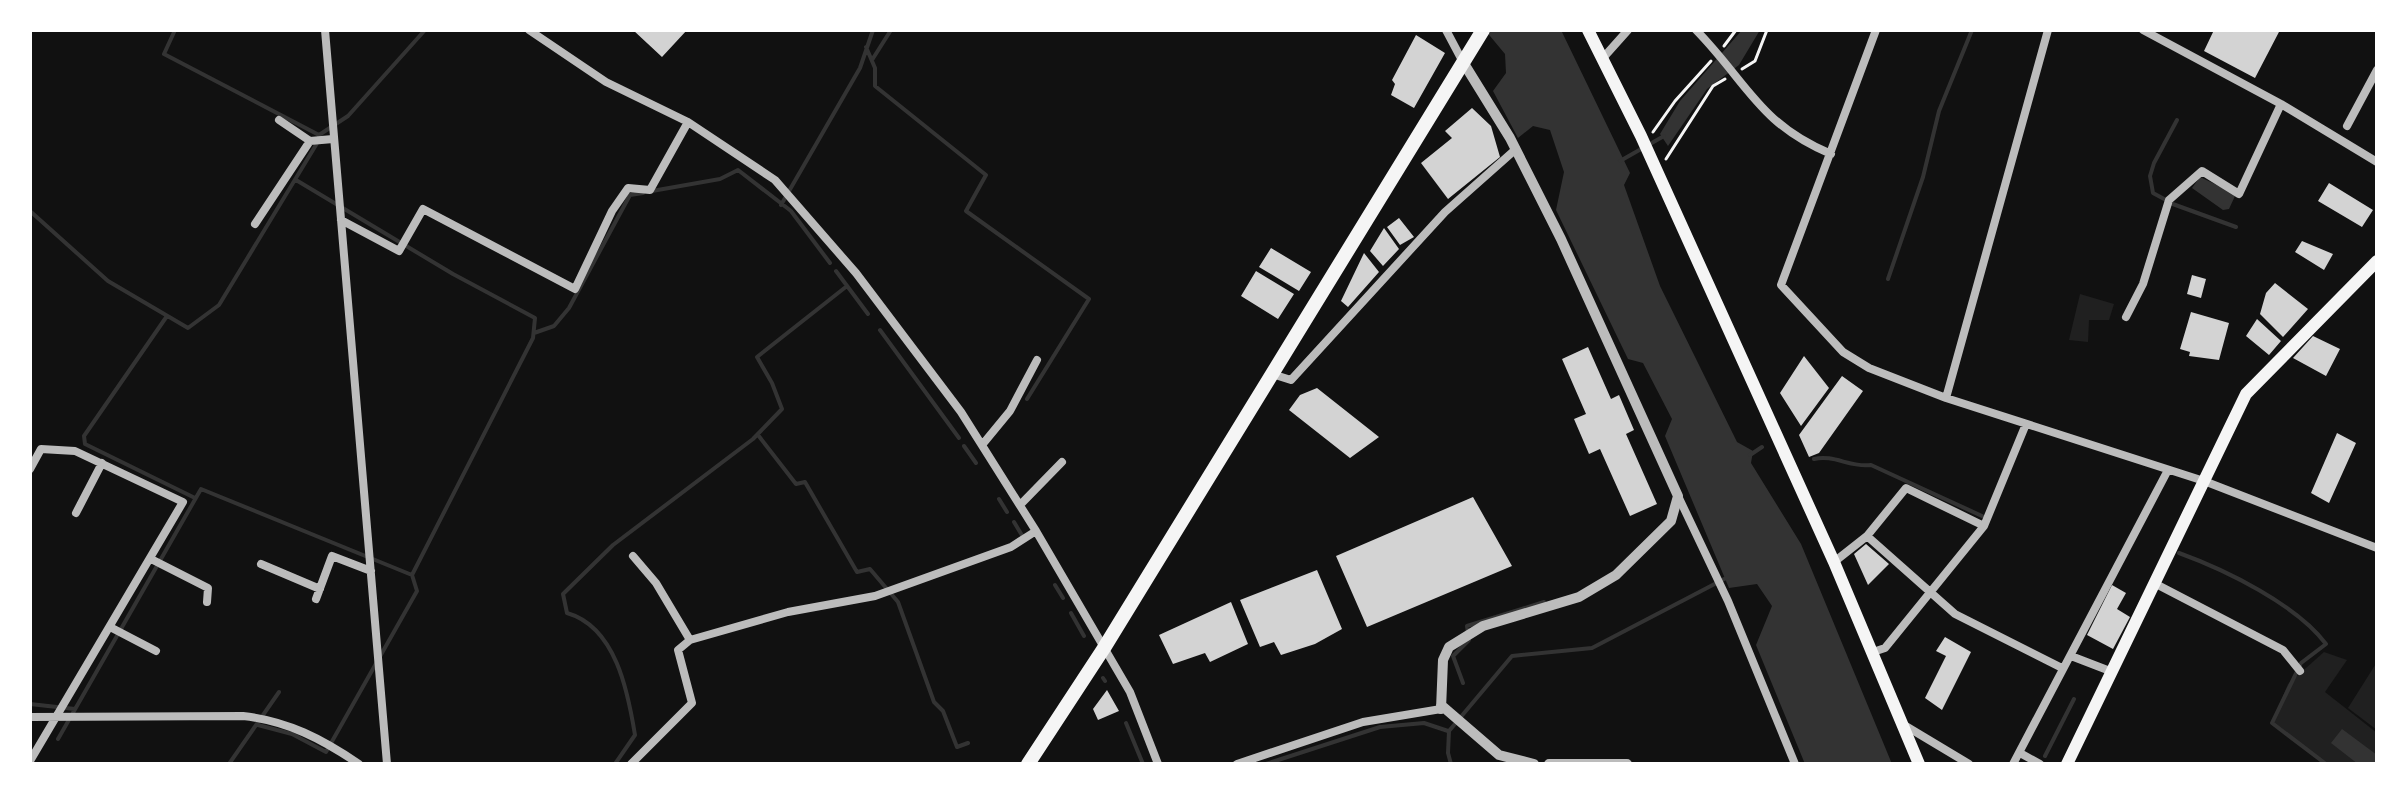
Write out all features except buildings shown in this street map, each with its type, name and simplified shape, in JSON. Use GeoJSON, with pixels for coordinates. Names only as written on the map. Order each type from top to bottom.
{"type":"FeatureCollection","features":[{"type":"Feature","properties":{"kind":"highway"},"geometry":{"type":"LineString","coordinates":[[1028,764],[1104,648],[1483,30]]}},
{"type":"Feature","properties":{"kind":"main road"},"geometry":{"type":"LineString","coordinates":[[1588,30],[1647,134],[1663,186],[1834,562],[1919,764]]}},
{"type":"Feature","properties":{"kind":"main road"},"geometry":{"type":"LineString","coordinates":[[2067,764],[2246,394],[2377,261]]}},
{"type":"Feature","properties":{"kind":"street"},"geometry":{"type":"LineString","coordinates":[[325,30],[387,764]]}},
{"type":"Feature","properties":{"kind":"street"},"geometry":{"type":"LineString","coordinates":[[529,30],[606,82],[688,122],[783,189],[856,273],[982,445],[1036,531],[1130,692],[1158,764]]}},
{"type":"Feature","properties":{"kind":"street"},"geometry":{"type":"LineString","coordinates":[[1446,30],[1516,149],[1599,318],[1722,589],[1795,764]]}},
{"type":"Feature","properties":{"kind":"street"},"geometry":{"type":"LineString","coordinates":[[1603,58],[1628,30]]}},
{"type":"Feature","properties":{"kind":"street"},"geometry":{"type":"LineString","coordinates":[[1696,30],[1769,118],[1802,142],[1831,154]]}},
{"type":"Feature","properties":{"kind":"street"},"geometry":{"type":"LineString","coordinates":[[1876,30],[1781,285],[1843,352],[1869,368],[1946,398],[2204,481],[2377,548]]}},
{"type":"Feature","properties":{"kind":"street"},"geometry":{"type":"LineString","coordinates":[[1946,398],[2048,30]]}},
{"type":"Feature","properties":{"kind":"street"},"geometry":{"type":"LineString","coordinates":[[2143,30],[2281,104],[2377,162]]}},
{"type":"Feature","properties":{"kind":"street"},"geometry":{"type":"LineString","coordinates":[[2347,126],[2377,70]]}},
{"type":"Feature","properties":{"kind":"street"},"geometry":{"type":"LineString","coordinates":[[2126,317],[2148,270],[2169,200],[2202,171],[2239,194],[2281,104]]}},
{"type":"Feature","properties":{"kind":"street"},"geometry":{"type":"LineString","coordinates":[[279,120],[315,140]]}},
{"type":"Feature","properties":{"kind":"street"},"geometry":{"type":"LineString","coordinates":[[341,220],[399,251],[423,209],[575,289],[612,211],[628,188],[650,190],[688,122]]}},
{"type":"Feature","properties":{"kind":"street"},"geometry":{"type":"LineString","coordinates":[[255,224],[315,140],[332,130]]}},
{"type":"Feature","properties":{"kind":"street"},"geometry":{"type":"LineString","coordinates":[[1272,374],[1291,380],[1445,212],[1516,149]]}},
{"type":"Feature","properties":{"kind":"street"},"geometry":{"type":"LineString","coordinates":[[982,445],[1010,411],[1037,360]]}},
{"type":"Feature","properties":{"kind":"street"},"geometry":{"type":"LineString","coordinates":[[1873,652],[1885,648],[1927,592],[1984,526],[1998,500],[2026,424]]}},
{"type":"Feature","properties":{"kind":"street"},"geometry":{"type":"LineString","coordinates":[[30,469],[41,449],[75,451],[183,502],[156,562],[110,627],[30,761]]}},
{"type":"Feature","properties":{"kind":"street"},"geometry":{"type":"LineString","coordinates":[[1020,505],[1062,462]]}},
{"type":"Feature","properties":{"kind":"street"},"geometry":{"type":"LineString","coordinates":[[76,513],[102,463]]}},
{"type":"Feature","properties":{"kind":"street"},"geometry":{"type":"LineString","coordinates":[[2013,764],[2168,470]]}},
{"type":"Feature","properties":{"kind":"street"},"geometry":{"type":"LineString","coordinates":[[1834,562],[1867,536],[1906,488],[1984,526]]}},
{"type":"Feature","properties":{"kind":"street"},"geometry":{"type":"LineString","coordinates":[[1441,707],[1443,660],[1449,647],[1483,626],[1579,597],[1616,575],[1671,521],[1678,496]]}},
{"type":"Feature","properties":{"kind":"street"},"geometry":{"type":"LineString","coordinates":[[631,764],[692,703],[678,650],[690,640],[788,612],[875,596],[952,566],[987,557],[1036,531]]}},
{"type":"Feature","properties":{"kind":"street"},"geometry":{"type":"LineString","coordinates":[[1867,536],[1955,614],[2062,668]]}},
{"type":"Feature","properties":{"kind":"street"},"geometry":{"type":"LineString","coordinates":[[316,599],[332,556],[370,567]]}},
{"type":"Feature","properties":{"kind":"street"},"geometry":{"type":"LineString","coordinates":[[633,556],[656,583],[690,640]]}},
{"type":"Feature","properties":{"kind":"street"},"geometry":{"type":"LineString","coordinates":[[156,562],[208,588],[207,602]]}},
{"type":"Feature","properties":{"kind":"street"},"geometry":{"type":"LineString","coordinates":[[261,564],[320,589]]}},
{"type":"Feature","properties":{"kind":"street"},"geometry":{"type":"LineString","coordinates":[[2154,583],[2283,650],[2300,671]]}},
{"type":"Feature","properties":{"kind":"street"},"geometry":{"type":"LineString","coordinates":[[110,627],[156,651]]}},
{"type":"Feature","properties":{"kind":"street"},"geometry":{"type":"LineString","coordinates":[[2071,656],[2110,671]]}},
{"type":"Feature","properties":{"kind":"street"},"geometry":{"type":"LineString","coordinates":[[1237,764],[1363,722],[1441,707]]}},
{"type":"Feature","properties":{"kind":"street"},"geometry":{"type":"LineString","coordinates":[[1441,707],[1499,755],[1534,764]]}},
{"type":"Feature","properties":{"kind":"street"},"geometry":{"type":"LineString","coordinates":[[30,717],[60,713],[77,718],[243,716],[275,720],[330,746],[359,764]]}},
{"type":"Feature","properties":{"kind":"street"},"geometry":{"type":"LineString","coordinates":[[1904,725],[1969,764]]}},
{"type":"Feature","properties":{"kind":"street"},"geometry":{"type":"LineString","coordinates":[[2020,753],[2040,764]]}},
{"type":"Feature","properties":{"kind":"street"},"geometry":{"type":"LineString","coordinates":[[1549,764],[1627,764]]}},
{"type":"Feature","properties":{"kind":"path"},"geometry":{"type":"LineString","coordinates":[[1647,134],[1719,54],[1736,30]]}},
{"type":"Feature","properties":{"kind":"path"},"geometry":{"type":"LineString","coordinates":[[1666,159],[1713,86],[1755,61],[1767,30]]}},
{"type":"Feature","properties":{"kind":"shaded area"},"geometry":{"type":"Polygon","coordinates":[[[1485,30],[1561,30],[1630,173],[1624,185],[1660,286],[1737,442],[1753,451],[1751,463],[1801,544],[1892,764],[1805,764],[1756,645],[1772,606],[1757,584],[1729,588],[1665,436],[1672,419],[1643,363],[1628,359],[1556,210],[1564,172],[1550,130],[1533,126],[1518,138],[1493,91],[1506,73],[1505,54],[1485,30]]]}},
{"type":"Feature","properties":{"kind":"shaded area"},"geometry":{"type":"Polygon","coordinates":[[[1742,30],[1760,30],[1739,65],[1707,89],[1668,146],[1660,134],[1680,101],[1742,30]]]}},
{"type":"Feature","properties":{"kind":"shaded area"},"geometry":{"type":"Polygon","coordinates":[[[2200,177],[2232,192],[2235,196],[2229,209],[2223,210],[2192,188],[2200,177]]]}},
{"type":"Feature","properties":{"kind":"shaded area"},"geometry":{"type":"Polygon","coordinates":[[[2080,294],[2114,304],[2109,320],[2089,320],[2088,342],[2069,340],[2080,294]]]}},
{"type":"Feature","properties":{"kind":"shaded area"},"geometry":{"type":"Polygon","coordinates":[[[2324,652],[2347,660],[2325,692],[2377,733],[2377,764],[2326,764],[2272,723],[2288,684],[2324,652]]]}},
{"type":"Feature","properties":{"kind":"shaded area"},"geometry":{"type":"Polygon","coordinates":[[[2377,662],[2377,730],[2348,708],[2377,662]]]}},
{"type":"Feature","properties":{"kind":"shaded area"},"geometry":{"type":"Polygon","coordinates":[[[2342,729],[2377,755],[2377,764],[2358,764],[2331,743],[2342,729]]]}},
{"type":"Feature","properties":{"kind":"waterway"},"geometry":{"type":"LineString","coordinates":[[175,30],[164,54],[319,135]]}},
{"type":"Feature","properties":{"kind":"waterway"},"geometry":{"type":"LineString","coordinates":[[30,211],[108,281],[188,328],[219,305],[319,140],[319,135],[348,116],[425,30]]}},
{"type":"Feature","properties":{"kind":"waterway"},"geometry":{"type":"LineString","coordinates":[[781,205],[860,68],[873,30]]}},
{"type":"Feature","properties":{"kind":"waterway"},"geometry":{"type":"LineString","coordinates":[[872,60],[891,30]]}},
{"type":"Feature","properties":{"kind":"waterway"},"geometry":{"type":"LineString","coordinates":[[1888,279],[1923,177],[1939,111],[1972,30]]}},
{"type":"Feature","properties":{"kind":"waterway"},"geometry":{"type":"LineString","coordinates":[[866,47],[875,68],[875,86],[986,175],[966,211],[1089,299],[1027,399]]}},
{"type":"Feature","properties":{"kind":"waterway"},"geometry":{"type":"LineString","coordinates":[[2166,200],[2153,193],[2150,176],[2177,120]]}},
{"type":"Feature","properties":{"kind":"waterway"},"geometry":{"type":"LineString","coordinates":[[1620,161],[1664,136]]}},
{"type":"Feature","properties":{"kind":"waterway"},"geometry":{"type":"LineString","coordinates":[[652,191],[720,179],[738,170],[791,211],[830,263]]}},
{"type":"Feature","properties":{"kind":"waterway"},"geometry":{"type":"LineString","coordinates":[[296,180],[453,274],[535,318],[533,338],[412,575]]}},
{"type":"Feature","properties":{"kind":"waterway"},"geometry":{"type":"LineString","coordinates":[[534,333],[554,326],[569,308],[630,195],[643,193]]}},
{"type":"Feature","properties":{"kind":"waterway"},"geometry":{"type":"LineString","coordinates":[[2170,203],[2236,227]]}},
{"type":"Feature","properties":{"kind":"waterway"},"geometry":{"type":"LineString","coordinates":[[836,271],[868,314]]}},
{"type":"Feature","properties":{"kind":"waterway"},"geometry":{"type":"LineString","coordinates":[[615,764],[635,735],[623,681],[608,646],[584,620],[567,613],[563,594],[613,545],[753,439],[782,409],[757,357],[847,286]]}},
{"type":"Feature","properties":{"kind":"waterway"},"geometry":{"type":"LineString","coordinates":[[167,316],[84,436],[85,444],[195,498]]}},
{"type":"Feature","properties":{"kind":"waterway"},"geometry":{"type":"LineString","coordinates":[[880,330],[959,438]]}},
{"type":"Feature","properties":{"kind":"waterway"},"geometry":{"type":"LineString","coordinates":[[758,435],[796,484],[805,482],[857,572],[870,569],[898,602],[934,702],[943,711],[957,747],[968,743]]}},
{"type":"Feature","properties":{"kind":"waterway"},"geometry":{"type":"LineString","coordinates":[[964,446],[976,463]]}},
{"type":"Feature","properties":{"kind":"waterway"},"geometry":{"type":"LineString","coordinates":[[1750,455],[1762,447]]}},
{"type":"Feature","properties":{"kind":"waterway"},"geometry":{"type":"LineString","coordinates":[[1814,459],[1828,458],[1856,465],[1871,465],[1982,516]]}},
{"type":"Feature","properties":{"kind":"waterway"},"geometry":{"type":"LineString","coordinates":[[58,739],[201,489],[412,575],[417,591],[326,752],[292,734],[258,725]]}},
{"type":"Feature","properties":{"kind":"waterway"},"geometry":{"type":"LineString","coordinates":[[999,499],[1007,512]]}},
{"type":"Feature","properties":{"kind":"waterway"},"geometry":{"type":"LineString","coordinates":[[1014,522],[1023,537]]}},
{"type":"Feature","properties":{"kind":"waterway"},"geometry":{"type":"LineString","coordinates":[[2179,553],[2259,590],[2297,616],[2326,644],[2301,663],[2272,723],[2326,764]]}},
{"type":"Feature","properties":{"kind":"waterway"},"geometry":{"type":"LineString","coordinates":[[1451,764],[1449,731],[1512,656],[1592,648],[1728,577]]}},
{"type":"Feature","properties":{"kind":"waterway"},"geometry":{"type":"LineString","coordinates":[[1055,585],[1063,598]]}},
{"type":"Feature","properties":{"kind":"waterway"},"geometry":{"type":"LineString","coordinates":[[1463,683],[1453,656],[1469,640],[1467,626],[1544,602]]}},
{"type":"Feature","properties":{"kind":"waterway"},"geometry":{"type":"LineString","coordinates":[[1071,613],[1084,636]]}},
{"type":"Feature","properties":{"kind":"waterway"},"geometry":{"type":"LineString","coordinates":[[229,764],[279,692]]}},
{"type":"Feature","properties":{"kind":"waterway"},"geometry":{"type":"LineString","coordinates":[[2045,756],[2074,699]]}},
{"type":"Feature","properties":{"kind":"waterway"},"geometry":{"type":"LineString","coordinates":[[30,704],[75,709]]}},
{"type":"Feature","properties":{"kind":"waterway"},"geometry":{"type":"LineString","coordinates":[[1126,723],[1143,764]]}},
{"type":"Feature","properties":{"kind":"waterway"},"geometry":{"type":"LineString","coordinates":[[1266,764],[1380,727],[1424,723],[1448,731]]}}]}
